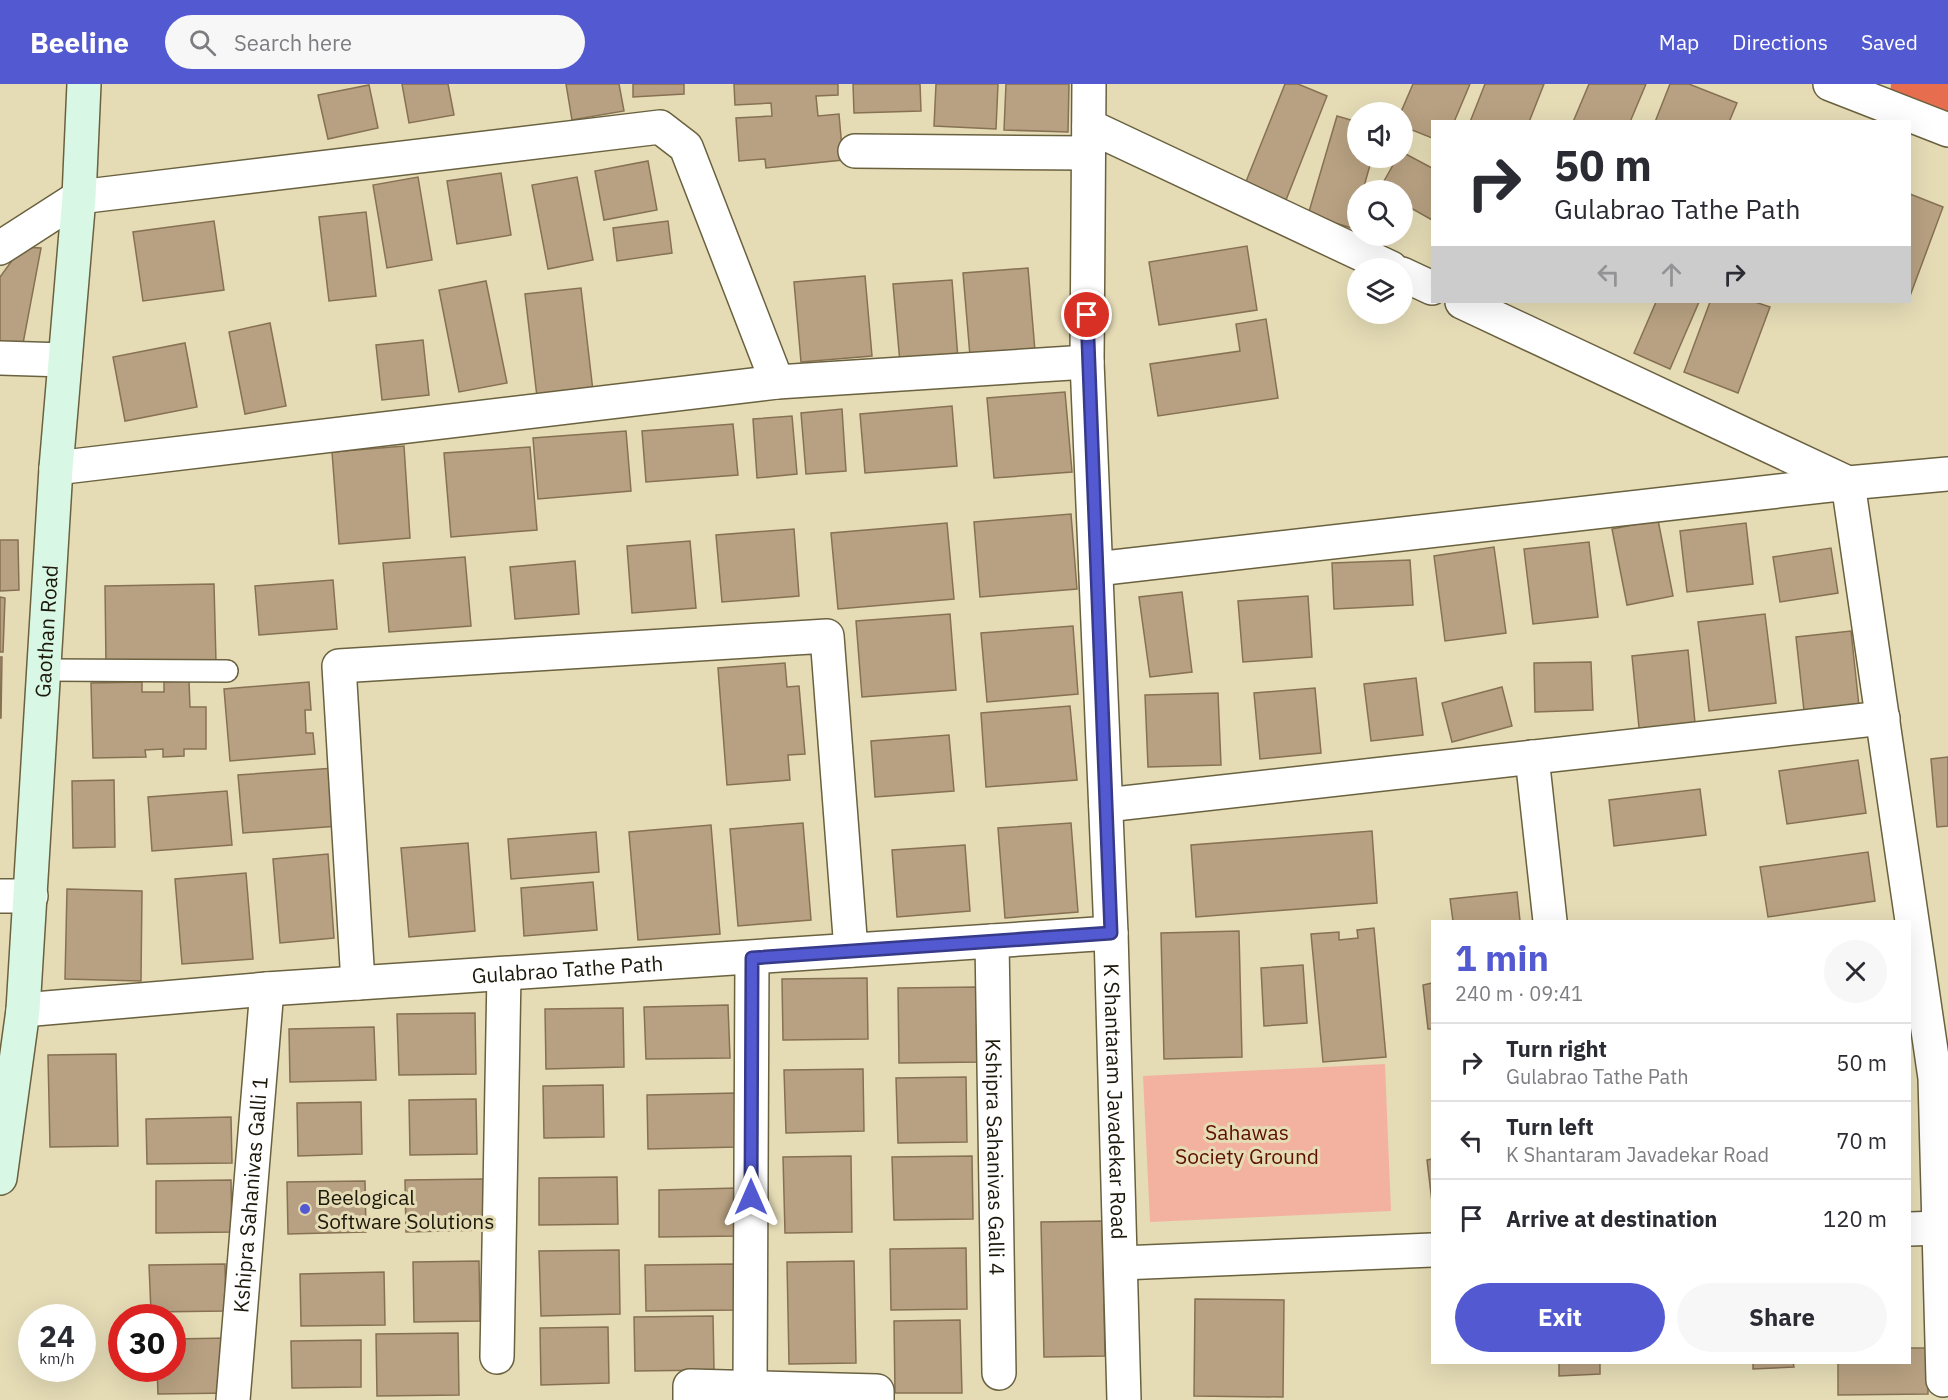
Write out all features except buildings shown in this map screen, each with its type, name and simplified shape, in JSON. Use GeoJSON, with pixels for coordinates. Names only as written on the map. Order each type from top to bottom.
{"type":"FeatureCollection","features":[{"type":"Feature","properties":{"kind":"street","name":"Gaothan Road"},"geometry":{"type":"LineString","coordinates":[[0,1178],[2,1145],[23,1010],[15,896],[46,670],[56,468],[79,197],[84,84]]}},
{"type":"Feature","properties":{"kind":"street","name":"K Shantaram Javadekar Road"},"geometry":{"type":"LineString","coordinates":[[1089,84],[1087,362],[1111,933],[1124,1400]]}},
{"type":"Feature","properties":{"kind":"street"},"geometry":{"type":"LineString","coordinates":[[1830,84],[1948,130]]}},
{"type":"Feature","properties":{"kind":"street"},"geometry":{"type":"LineString","coordinates":[[0,248],[79,197],[660,127],[686,147],[777,382]]}},
{"type":"Feature","properties":{"kind":"street"},"geometry":{"type":"LineString","coordinates":[[855,151],[1088,140],[1367,258]]}},
{"type":"Feature","properties":{"kind":"street"},"geometry":{"type":"LineString","coordinates":[[1413,279],[1431,288]]}},
{"type":"Feature","properties":{"kind":"street"},"geometry":{"type":"LineString","coordinates":[[1464,303],[1848,483]]}},
{"type":"Feature","properties":{"kind":"street"},"geometry":{"type":"LineString","coordinates":[[0,358],[65,360]]}},
{"type":"Feature","properties":{"kind":"street"},"geometry":{"type":"LineString","coordinates":[[56,468],[777,382],[1087,362]]}},
{"type":"Feature","properties":{"kind":"street"},"geometry":{"type":"LineString","coordinates":[[1096,569],[1848,483],[1948,474]]}},
{"type":"Feature","properties":{"kind":"street"},"geometry":{"type":"LineString","coordinates":[[1848,483],[1935,1078],[1924,1228],[1944,1380]]}},
{"type":"Feature","properties":{"kind":"street"},"geometry":{"type":"LineString","coordinates":[[358,983],[339,666],[827,636],[851,950]]}},
{"type":"Feature","properties":{"kind":"street"},"geometry":{"type":"LineString","coordinates":[[1106,805],[1883,718]]}},
{"type":"Feature","properties":{"kind":"street"},"geometry":{"type":"LineString","coordinates":[[1532,757],[1551,920]]}},
{"type":"Feature","properties":{"kind":"street","name":"Gulabrao Tathe Path"},"geometry":{"type":"LineString","coordinates":[[23,1010],[267,989],[1111,933]]}},
{"type":"Feature","properties":{"kind":"street","name":"Kshipra Sahanivas Galli 4"},"geometry":{"type":"LineString","coordinates":[[992,941],[999,1373]]}},
{"type":"Feature","properties":{"kind":"street"},"geometry":{"type":"LineString","coordinates":[[750,1388],[752,958]]}},
{"type":"Feature","properties":{"kind":"street"},"geometry":{"type":"LineString","coordinates":[[497,1357],[504,974]]}},
{"type":"Feature","properties":{"kind":"street","name":"Kshipra Sahanivas Galli 1"},"geometry":{"type":"LineString","coordinates":[[233,1400],[267,989]]}},
{"type":"Feature","properties":{"kind":"street"},"geometry":{"type":"LineString","coordinates":[[1121,1263],[1431,1250]]}},
{"type":"Feature","properties":{"kind":"street"},"geometry":{"type":"LineString","coordinates":[[690,1400],[690,1386],[877,1391],[877,1400]]}},
{"type":"Feature","properties":{"kind":"lane"},"geometry":{"type":"LineString","coordinates":[[46,670],[227,671]]}},
{"type":"Feature","properties":{"kind":"green space","name":"Sahawas Society Ground"},"geometry":{"type":"Polygon","coordinates":[[[1385,1064],[1391,1211],[1150,1222],[1143,1076],[1385,1064]]]}},
{"type":"Feature","properties":{"kind":"shaded area"},"geometry":{"type":"Polygon","coordinates":[[[1891,84],[1948,84],[1948,115],[1890,93],[1891,84]]]}},
{"type":"Feature","properties":{"kind":"place","name":"Beelogical Software Solutions"},"geometry":{"type":"Point","coordinates":[305,1209]}},
{"type":"Feature","properties":{"kind":"route"},"geometry":{"type":"LineString","coordinates":[[751,1197],[752,958],[1111,933],[1087,362],[1087,315]]}}]}
